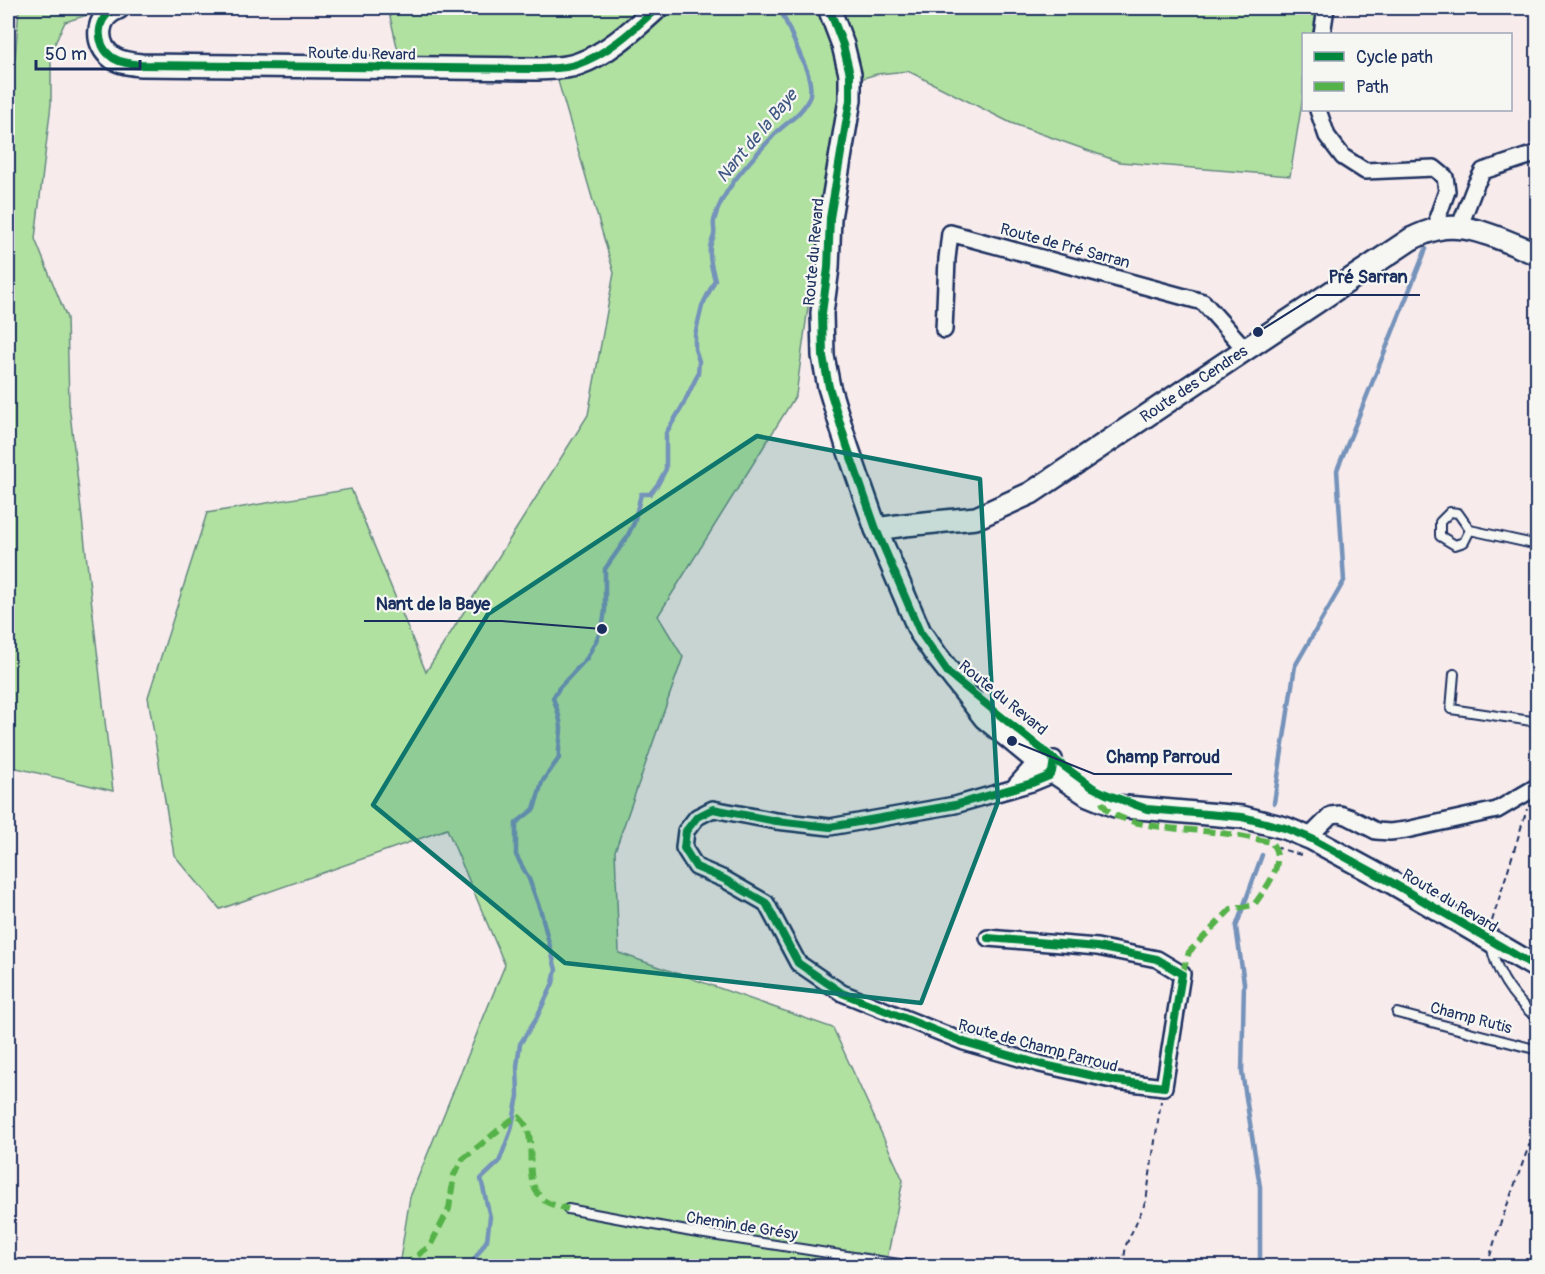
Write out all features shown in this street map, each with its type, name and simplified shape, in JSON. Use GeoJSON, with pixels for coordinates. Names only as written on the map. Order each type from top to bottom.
{"type":"FeatureCollection","features":[{"type":"Feature","properties":{"kind":"main road","name":"Route du Revard"},"geometry":{"type":"LineString","coordinates":[[118,8],[106,16],[100,25],[99,38],[102,48],[119,62],[141,65],[537,69],[578,64],[597,55],[657,8]]}},
{"type":"Feature","properties":{"kind":"main road","name":"Route du Revard"},"geometry":{"type":"LineString","coordinates":[[829,8],[848,65],[850,100],[830,218],[828,268],[822,313],[823,356],[829,387],[847,446],[876,529],[920,632],[949,674],[986,718],[1048,764],[1092,787],[1147,809],[1242,817],[1285,828],[1312,839],[1392,882],[1537,968]]}},
{"type":"Feature","properties":{"kind":"main road","name":"Route des Cendres"},"geometry":{"type":"LineString","coordinates":[[876,529],[976,518],[1031,493],[1411,239],[1438,228],[1459,228],[1480,232],[1538,254]]}},
{"type":"Feature","properties":{"kind":"street"},"geometry":{"type":"LineString","coordinates":[[1323,33],[1326,8]]}},
{"type":"Feature","properties":{"kind":"street"},"geometry":{"type":"LineString","coordinates":[[1318,111],[1327,136],[1343,157],[1365,171],[1434,168],[1445,177],[1447,191],[1438,216],[1438,228]]}},
{"type":"Feature","properties":{"kind":"street"},"geometry":{"type":"LineString","coordinates":[[1459,228],[1476,184],[1484,171],[1538,153]]}},
{"type":"Feature","properties":{"kind":"street","name":"Route de Pré Sarran"},"geometry":{"type":"LineString","coordinates":[[944,330],[946,259],[950,233],[1203,302],[1245,350]]}},
{"type":"Feature","properties":{"kind":"street","name":"Route de Champ Parroud"},"geometry":{"type":"LineString","coordinates":[[1048,764],[1016,786],[955,805],[830,827],[776,821],[713,809],[697,817],[691,824],[686,831],[684,848],[696,867],[724,879],[766,903],[798,963],[842,993],[964,1042],[1041,1064],[1164,1088]]}},
{"type":"Feature","properties":{"kind":"street"},"geometry":{"type":"LineString","coordinates":[[1312,839],[1315,831],[1331,815],[1340,814],[1349,817],[1376,831],[1406,830],[1497,810],[1538,786]]}},
{"type":"Feature","properties":{"kind":"street"},"geometry":{"type":"LineString","coordinates":[[988,938],[1097,947],[1157,959],[1182,974],[1164,1088]]}},
{"type":"Feature","properties":{"kind":"lane"},"geometry":{"type":"LineString","coordinates":[[1470,530],[1464,542],[1455,545],[1440,536],[1440,522],[1450,512],[1458,513],[1470,530],[1538,545]]}},
{"type":"Feature","properties":{"kind":"lane"},"geometry":{"type":"LineString","coordinates":[[1454,674],[1451,709],[1538,722]]}},
{"type":"Feature","properties":{"kind":"lane","name":"Champ Rutis"},"geometry":{"type":"LineString","coordinates":[[1484,938],[1509,990],[1538,1020]]}},
{"type":"Feature","properties":{"kind":"lane","name":"Champ Rutis"},"geometry":{"type":"LineString","coordinates":[[1397,1013],[1538,1050]]}},
{"type":"Feature","properties":{"kind":"lane","name":"Chemin de Grésy"},"geometry":{"type":"LineString","coordinates":[[568,1209],[692,1232],[912,1266]]}},
{"type":"Feature","properties":{"kind":"path"},"geometry":{"type":"LineString","coordinates":[[1484,938],[1479,924],[1492,921],[1528,806]]}},
{"type":"Feature","properties":{"kind":"path"},"geometry":{"type":"LineString","coordinates":[[1123,1266],[1126,1245],[1146,1201],[1164,1088]]}},
{"type":"Feature","properties":{"kind":"path"},"geometry":{"type":"LineString","coordinates":[[1487,1266],[1530,1143]]}},
{"type":"Feature","properties":{"kind":"highlighted area"},"geometry":{"type":"Polygon","coordinates":[[[757,436],[980,479],[998,802],[921,1003],[565,963],[373,805],[488,614],[757,436]]]}},
{"type":"Feature","properties":{"kind":"green space"},"geometry":{"type":"Polygon","coordinates":[[[19,8],[91,8],[93,13],[65,22],[51,52],[51,104],[35,239],[67,318],[69,404],[113,791],[8,766],[8,61],[15,59],[19,8]]]}},
{"type":"Feature","properties":{"kind":"green space"},"geometry":{"type":"Polygon","coordinates":[[[388,8],[1318,8],[1314,33],[1302,33],[1302,102],[1290,176],[1120,162],[1011,123],[908,71],[877,74],[853,81],[829,153],[796,395],[658,616],[683,657],[615,851],[619,953],[833,1028],[903,1180],[884,1266],[399,1266],[410,1197],[505,965],[447,829],[220,909],[174,855],[148,697],[207,513],[351,489],[426,672],[588,415],[614,273],[556,74],[403,72],[388,8]]]}},
{"type":"Feature","properties":{"kind":"waterway","name":"Nant de la Baye"},"geometry":{"type":"LineString","coordinates":[[470,1266],[487,1240],[490,1217],[481,1179],[499,1162],[511,1130],[518,1096],[517,1066],[520,1044],[537,1017],[553,983],[556,970],[541,912],[529,879],[516,855],[516,823],[534,809],[542,782],[559,758],[561,728],[553,698],[559,688],[587,658],[602,629],[605,610],[605,569],[634,523],[641,494],[650,494],[666,469],[666,433],[698,374],[699,361],[695,349],[695,335],[702,306],[715,280],[710,245],[718,209],[723,198],[748,164],[778,131],[800,112],[810,95],[807,71],[780,8]]}},
{"type":"Feature","properties":{"kind":"waterway"},"geometry":{"type":"LineString","coordinates":[[1274,803],[1295,666],[1344,581],[1337,470],[1426,249]]}},
{"type":"Feature","properties":{"kind":"waterway"},"geometry":{"type":"LineString","coordinates":[[1260,1266],[1260,1187],[1242,1072],[1244,983],[1236,927],[1262,855]]}},
{"type":"Feature","properties":{"kind":"marked path"},"geometry":{"type":"LineString","coordinates":[[1102,802],[1109,811],[1137,823],[1253,838],[1271,842],[1276,850],[1277,858],[1273,875],[1254,905],[1231,909],[1189,952],[1182,974]]}},
{"type":"Feature","properties":{"kind":"marked path"},"geometry":{"type":"LineString","coordinates":[[403,1266],[430,1246],[449,1209],[454,1175],[463,1159],[511,1120],[519,1117],[526,1126],[529,1136],[532,1182],[537,1192],[545,1201],[568,1209]]}},
{"type":"Feature","properties":{"kind":"cycle path"},"geometry":{"type":"LineString","coordinates":[[118,8],[105,17],[101,24],[100,39],[113,58],[130,64],[537,69],[568,67],[589,60],[620,40],[657,8]]}},
{"type":"Feature","properties":{"kind":"cycle path"},"geometry":{"type":"LineString","coordinates":[[829,8],[843,45],[850,74],[850,100],[830,218],[828,268],[822,313],[823,356],[829,387],[847,446],[876,529],[920,632],[949,674],[1054,759],[1092,787],[1106,794],[1147,809],[1242,817],[1285,828],[1312,839],[1391,882],[1538,968]]}},
{"type":"Feature","properties":{"kind":"cycle path"},"geometry":{"type":"LineString","coordinates":[[988,938],[1097,947],[1157,959],[1182,974],[1164,1087],[1116,1081],[1040,1064],[964,1042],[842,993],[798,963],[766,903],[724,879],[696,867],[684,848],[686,831],[697,817],[713,809],[776,821],[830,827],[955,805],[1049,776],[1054,759]]}},
{"type":"Feature","properties":{"kind":"place","name":"Pré Sarran"},"geometry":{"type":"Point","coordinates":[1258,332]}},
{"type":"Feature","properties":{"kind":"place","name":"Nant de la Baye"},"geometry":{"type":"Point","coordinates":[602,629]}},
{"type":"Feature","properties":{"kind":"place","name":"Champ Parroud"},"geometry":{"type":"Point","coordinates":[1012,741]}}]}
